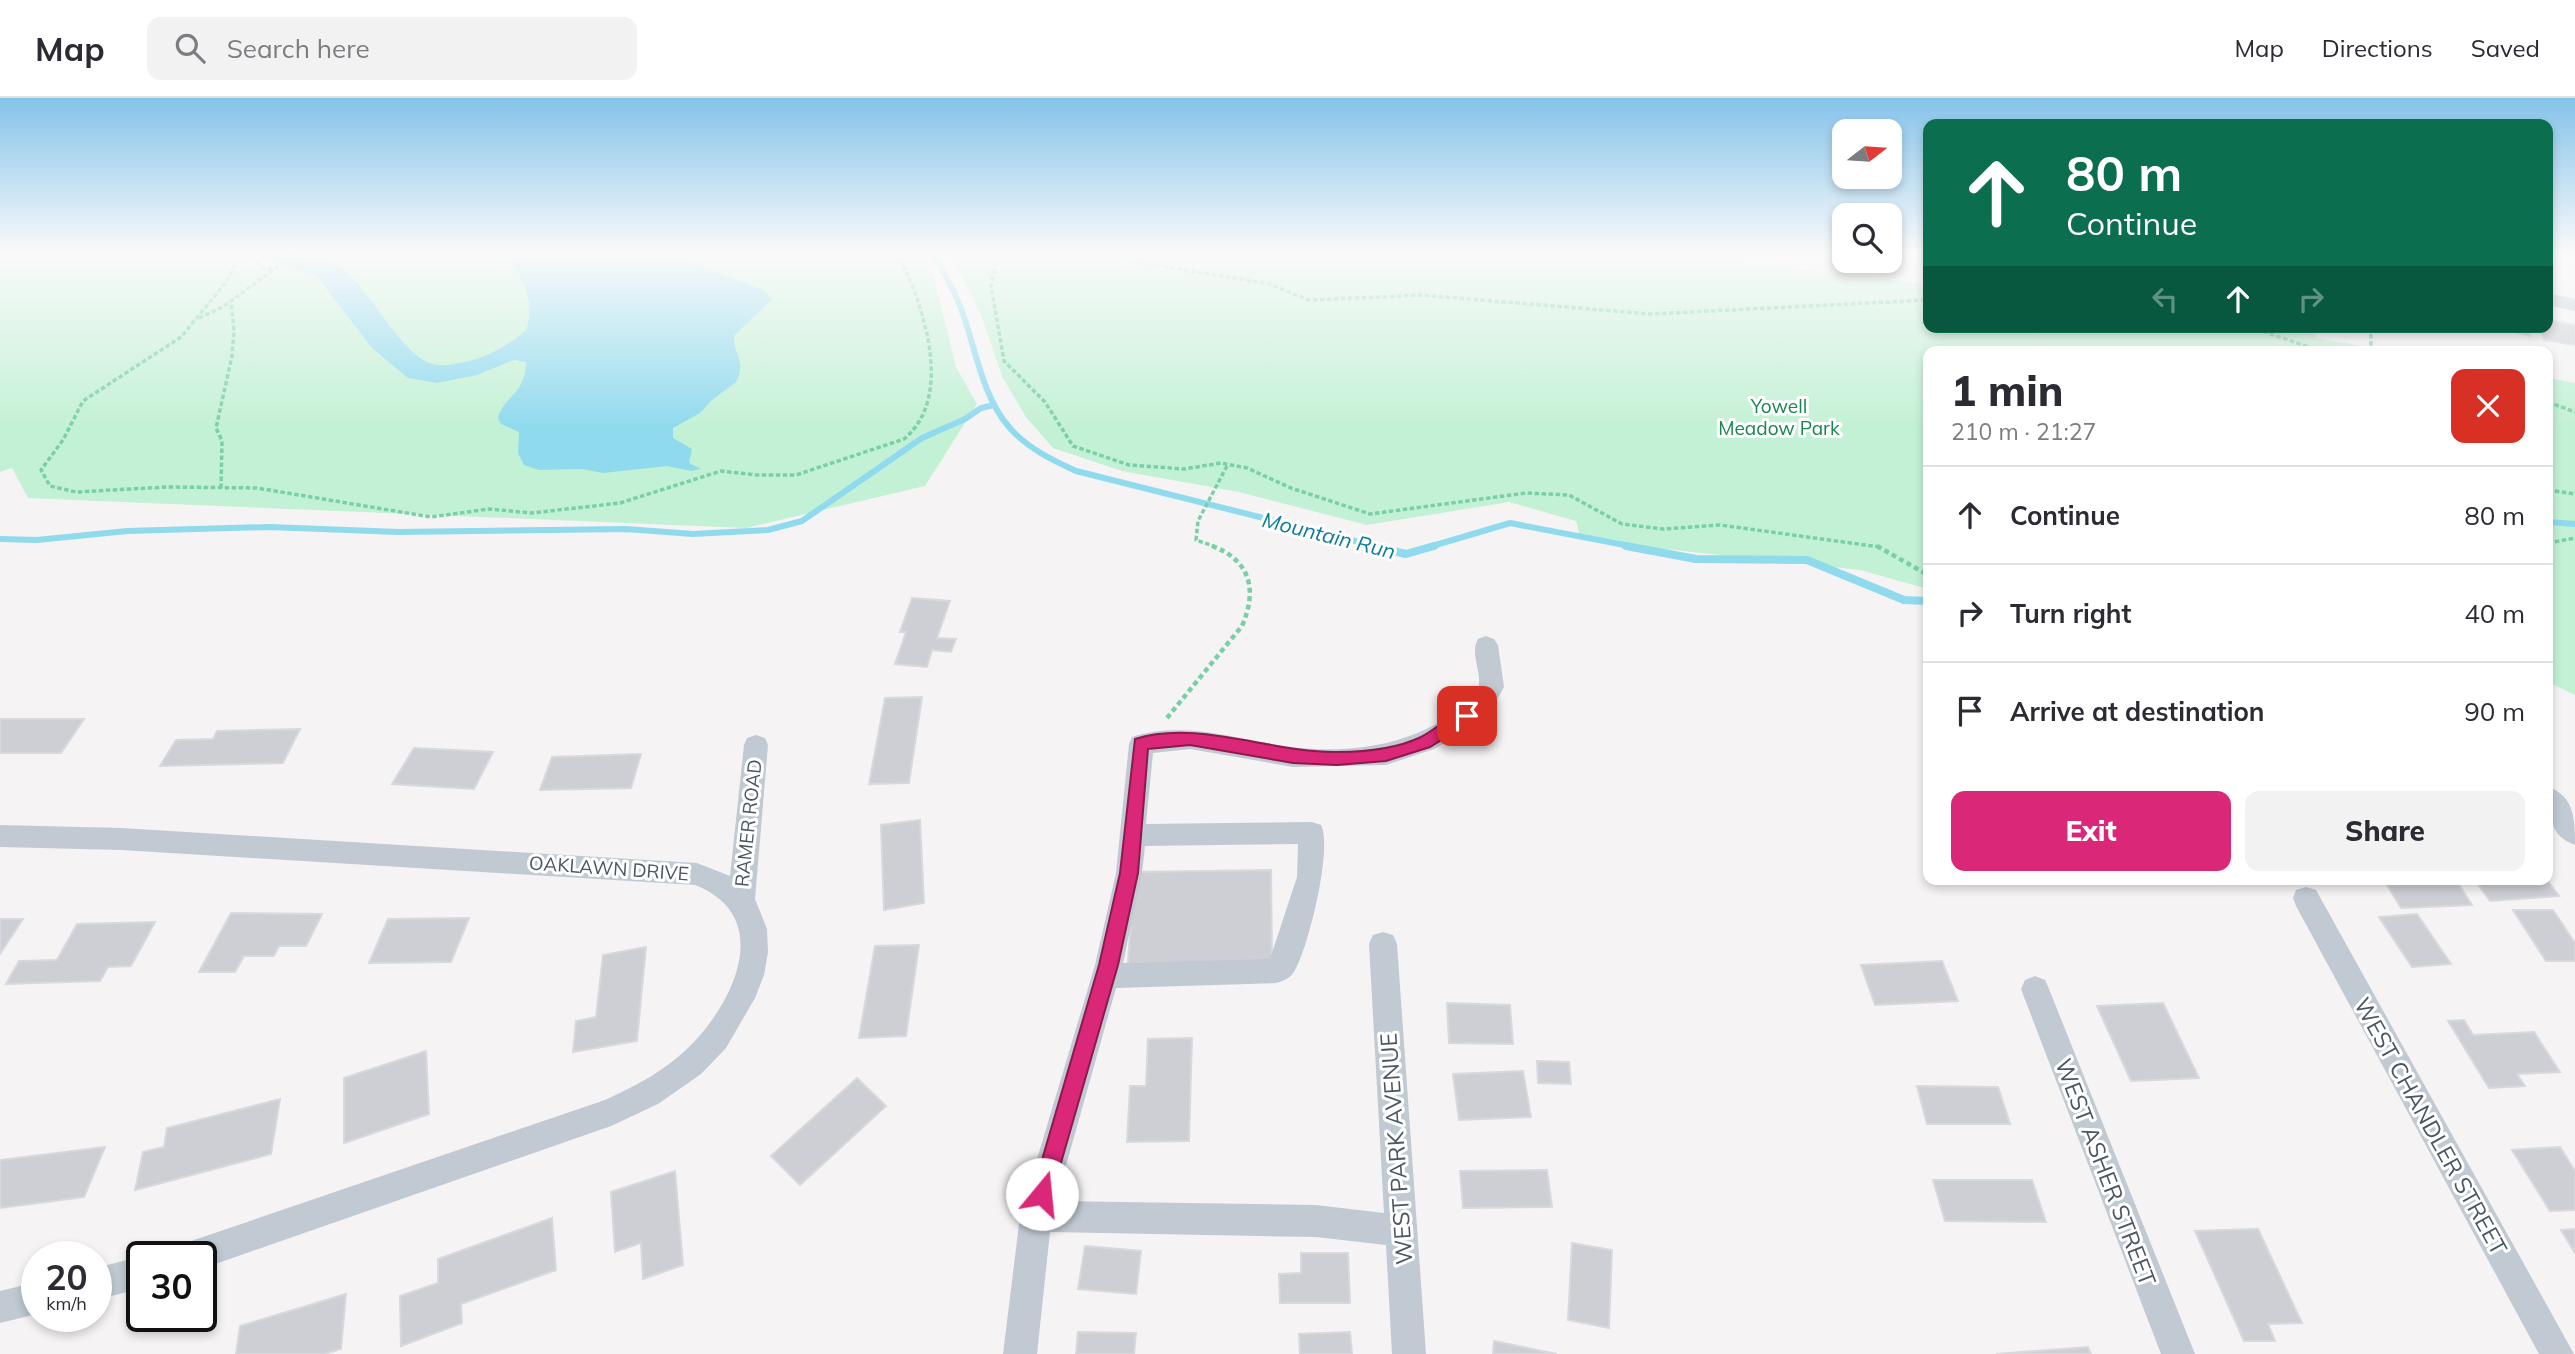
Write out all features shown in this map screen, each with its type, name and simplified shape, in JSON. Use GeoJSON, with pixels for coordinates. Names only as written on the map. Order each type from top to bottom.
{"type":"FeatureCollection","features":[{"type":"Feature","properties":{"kind":"street"},"geometry":{"type":"LineString","coordinates":[[1020,1354],[1035,1216],[1105,976],[1129,873],[1141,744],[1190,739],[1293,757],[1386,755],[1425,742],[1481,705],[1492,687],[1486,645]]}},
{"type":"Feature","properties":{"kind":"street","name":"RAMER ROAD"},"geometry":{"type":"LineString","coordinates":[[741,901],[756,745]]}},
{"type":"Feature","properties":{"kind":"street"},"geometry":{"type":"LineString","coordinates":[[2553,804],[2575,834]]}},
{"type":"Feature","properties":{"kind":"street"},"geometry":{"type":"LineString","coordinates":[[1105,976],[1276,971],[1283,965],[1310,877],[1312,833],[1133,835]]}},
{"type":"Feature","properties":{"kind":"street","name":"OAKLAWN DRIVE"},"geometry":{"type":"LineString","coordinates":[[0,836],[121,839],[697,874],[719,883],[741,901]]}},
{"type":"Feature","properties":{"kind":"street","name":"WEST CHANDLER STREET"},"geometry":{"type":"LineString","coordinates":[[2306,898],[2557,1354]]}},
{"type":"Feature","properties":{"kind":"street"},"geometry":{"type":"LineString","coordinates":[[217,1248],[611,1112],[674,1079],[702,1054],[726,1026],[742,996],[752,968],[755,944],[752,921],[741,901]]}},
{"type":"Feature","properties":{"kind":"street","name":"WEST PARK AVENUE"},"geometry":{"type":"LineString","coordinates":[[1383,944],[1409,1354]]}},
{"type":"Feature","properties":{"kind":"street","name":"WEST ASHER STREET"},"geometry":{"type":"LineString","coordinates":[[2035,989],[2178,1354]]}},
{"type":"Feature","properties":{"kind":"street"},"geometry":{"type":"LineString","coordinates":[[1035,1216],[1316,1221],[1401,1231]]}},
{"type":"Feature","properties":{"kind":"street"},"geometry":{"type":"LineString","coordinates":[[0,1307],[21,1302]]}},
{"type":"Feature","properties":{"kind":"path"},"geometry":{"type":"LineString","coordinates":[[204,311],[181,337],[83,401],[64,440],[41,470],[50,486],[76,492],[167,487],[257,488],[431,517],[489,509],[533,513],[620,503],[722,471],[757,475],[796,475],[904,439],[915,432],[923,416],[931,354],[920,311]]}},
{"type":"Feature","properties":{"kind":"path"},"geometry":{"type":"LineString","coordinates":[[198,319],[213,311]]}},
{"type":"Feature","properties":{"kind":"path"},"geometry":{"type":"LineString","coordinates":[[221,488],[222,441],[216,428],[232,356],[232,311]]}},
{"type":"Feature","properties":{"kind":"path"},"geometry":{"type":"LineString","coordinates":[[995,311],[1004,361],[1045,402],[1073,446],[1129,465],[1184,468],[1228,464],[1247,468],[1292,488],[1370,514],[1526,493],[1569,495],[1622,524],[1663,529],[1720,525],[1876,545],[1923,572]]}},
{"type":"Feature","properties":{"kind":"path"},"geometry":{"type":"LineString","coordinates":[[1610,311],[1651,314],[1718,311]]}},
{"type":"Feature","properties":{"kind":"path"},"geometry":{"type":"LineString","coordinates":[[2268,333],[2306,346]]}},
{"type":"Feature","properties":{"kind":"path"},"geometry":{"type":"LineString","coordinates":[[2553,404],[2575,412]]}},
{"type":"Feature","properties":{"kind":"path"},"geometry":{"type":"LineString","coordinates":[[1153,744],[1167,717],[1242,626],[1251,608],[1246,577],[1238,560],[1227,552],[1196,540],[1198,522],[1228,464]]}},
{"type":"Feature","properties":{"kind":"path"},"geometry":{"type":"LineString","coordinates":[[2553,492],[2575,494]]}},
{"type":"Feature","properties":{"kind":"path"},"geometry":{"type":"LineString","coordinates":[[2553,542],[2575,538]]}},
{"type":"Feature","properties":{"kind":"green space"},"geometry":{"type":"Polygon","coordinates":[[[0,311],[942,311],[956,367],[977,404],[925,486],[746,528],[28,498],[12,468],[0,472],[0,311]]]}},
{"type":"Feature","properties":{"kind":"green space","name":"Yowell Meadow Park"},"geometry":{"type":"Polygon","coordinates":[[[979,311],[1923,311],[1923,333],[2316,333],[2315,338],[2362,346],[1923,346],[1923,588],[1860,570],[1581,540],[1576,521],[1509,502],[1367,525],[1239,492],[1122,471],[1053,448],[1026,417],[1003,378],[979,311]]]}},
{"type":"Feature","properties":{"kind":"green space"},"geometry":{"type":"Polygon","coordinates":[[[2553,379],[2575,383],[2575,695],[2553,684],[2553,379]]]}},
{"type":"Feature","properties":{"kind":"water"},"geometry":{"type":"Polygon","coordinates":[[[343,311],[378,311],[410,350],[433,364],[449,365],[473,360],[505,346],[526,330],[530,311],[760,311],[734,336],[740,363],[736,382],[700,413],[673,428],[673,438],[692,449],[689,463],[701,469],[691,471],[667,466],[603,473],[582,469],[539,470],[524,465],[518,453],[519,432],[501,424],[498,418],[522,382],[526,362],[514,360],[477,375],[437,383],[408,378],[372,348],[343,311]]]}},
{"type":"Feature","properties":{"kind":"building"},"geometry":{"type":"Polygon","coordinates":[[[2553,321],[2575,325],[2575,345],[2544,340],[2541,333],[2553,333],[2553,321]]]}},
{"type":"Feature","properties":{"kind":"building"},"geometry":{"type":"Polygon","coordinates":[[[912,598],[950,601],[937,638],[956,639],[951,652],[932,650],[927,667],[895,664],[906,632],[900,632],[912,598]]]}},
{"type":"Feature","properties":{"kind":"building"},"geometry":{"type":"Polygon","coordinates":[[[922,697],[909,783],[869,784],[885,698],[922,697]]]}},
{"type":"Feature","properties":{"kind":"building"},"geometry":{"type":"Polygon","coordinates":[[[0,719],[84,719],[61,753],[0,753],[0,719]]]}},
{"type":"Feature","properties":{"kind":"building"},"geometry":{"type":"Polygon","coordinates":[[[300,729],[283,763],[160,766],[176,740],[213,739],[217,731],[300,729]]]}},
{"type":"Feature","properties":{"kind":"building"},"geometry":{"type":"Polygon","coordinates":[[[414,748],[493,752],[474,789],[392,784],[414,748]]]}},
{"type":"Feature","properties":{"kind":"building"},"geometry":{"type":"Polygon","coordinates":[[[641,754],[631,788],[540,790],[552,757],[641,754]]]}},
{"type":"Feature","properties":{"kind":"building"},"geometry":{"type":"Polygon","coordinates":[[[920,820],[924,903],[884,910],[881,825],[920,820]]]}},
{"type":"Feature","properties":{"kind":"building"},"geometry":{"type":"Polygon","coordinates":[[[1271,870],[1272,962],[1128,964],[1134,872],[1271,870]]]}},
{"type":"Feature","properties":{"kind":"building"},"geometry":{"type":"Polygon","coordinates":[[[2387,885],[2459,885],[2472,905],[2401,908],[2387,885]]]}},
{"type":"Feature","properties":{"kind":"building"},"geometry":{"type":"Polygon","coordinates":[[[2479,885],[2551,885],[2559,896],[2490,901],[2479,885]]]}},
{"type":"Feature","properties":{"kind":"building"},"geometry":{"type":"Polygon","coordinates":[[[2513,910],[2553,910],[2575,943],[2575,961],[2546,961],[2513,910]]]}},
{"type":"Feature","properties":{"kind":"building"},"geometry":{"type":"Polygon","coordinates":[[[231,913],[322,914],[306,946],[279,946],[274,956],[244,956],[235,972],[199,972],[231,913]]]}},
{"type":"Feature","properties":{"kind":"building"},"geometry":{"type":"Polygon","coordinates":[[[2417,914],[2451,964],[2412,967],[2379,917],[2417,914]]]}},
{"type":"Feature","properties":{"kind":"building"},"geometry":{"type":"Polygon","coordinates":[[[469,918],[451,962],[369,963],[388,919],[469,918]]]}},
{"type":"Feature","properties":{"kind":"building"},"geometry":{"type":"Polygon","coordinates":[[[0,919],[23,919],[0,954],[0,919]]]}},
{"type":"Feature","properties":{"kind":"building"},"geometry":{"type":"Polygon","coordinates":[[[155,922],[131,966],[108,967],[100,981],[6,984],[19,961],[57,960],[77,924],[155,922]]]}},
{"type":"Feature","properties":{"kind":"building"},"geometry":{"type":"Polygon","coordinates":[[[919,945],[906,1036],[859,1038],[875,946],[919,945]]]}},
{"type":"Feature","properties":{"kind":"building"},"geometry":{"type":"Polygon","coordinates":[[[646,947],[637,1041],[573,1052],[576,1021],[596,1017],[603,955],[646,947]]]}},
{"type":"Feature","properties":{"kind":"building"},"geometry":{"type":"Polygon","coordinates":[[[1942,961],[1958,1001],[1875,1005],[1861,965],[1942,961]]]}},
{"type":"Feature","properties":{"kind":"building"},"geometry":{"type":"Polygon","coordinates":[[[1447,1003],[1510,1005],[1513,1044],[1449,1043],[1447,1003]]]}},
{"type":"Feature","properties":{"kind":"building"},"geometry":{"type":"Polygon","coordinates":[[[2163,1003],[2199,1078],[2131,1081],[2097,1006],[2163,1003]]]}},
{"type":"Feature","properties":{"kind":"building"},"geometry":{"type":"Polygon","coordinates":[[[2464,1020],[2473,1035],[2534,1032],[2560,1072],[2517,1074],[2525,1086],[2489,1088],[2448,1021],[2464,1020]]]}},
{"type":"Feature","properties":{"kind":"building"},"geometry":{"type":"Polygon","coordinates":[[[1192,1038],[1189,1141],[1127,1142],[1130,1086],[1146,1086],[1148,1039],[1192,1038]]]}},
{"type":"Feature","properties":{"kind":"building"},"geometry":{"type":"Polygon","coordinates":[[[426,1051],[429,1114],[344,1143],[344,1078],[426,1051]]]}},
{"type":"Feature","properties":{"kind":"building"},"geometry":{"type":"Polygon","coordinates":[[[1537,1061],[1569,1062],[1571,1084],[1538,1083],[1537,1061]]]}},
{"type":"Feature","properties":{"kind":"building"},"geometry":{"type":"Polygon","coordinates":[[[1523,1071],[1531,1117],[1459,1120],[1453,1074],[1523,1071]]]}},
{"type":"Feature","properties":{"kind":"building"},"geometry":{"type":"Polygon","coordinates":[[[857,1078],[886,1106],[800,1185],[771,1156],[857,1078]]]}},
{"type":"Feature","properties":{"kind":"building"},"geometry":{"type":"Polygon","coordinates":[[[1917,1086],[1998,1087],[2010,1124],[1927,1124],[1917,1086]]]}},
{"type":"Feature","properties":{"kind":"building"},"geometry":{"type":"Polygon","coordinates":[[[280,1099],[271,1154],[135,1190],[143,1152],[164,1147],[167,1128],[280,1099]]]}},
{"type":"Feature","properties":{"kind":"building"},"geometry":{"type":"Polygon","coordinates":[[[105,1147],[84,1197],[0,1208],[0,1160],[105,1147]]]}},
{"type":"Feature","properties":{"kind":"building"},"geometry":{"type":"Polygon","coordinates":[[[2560,1147],[2575,1171],[2575,1210],[2550,1211],[2512,1150],[2560,1147]]]}},
{"type":"Feature","properties":{"kind":"building"},"geometry":{"type":"Polygon","coordinates":[[[1547,1170],[1552,1207],[1463,1208],[1460,1171],[1547,1170]]]}},
{"type":"Feature","properties":{"kind":"building"},"geometry":{"type":"Polygon","coordinates":[[[675,1171],[683,1265],[643,1279],[641,1243],[615,1252],[611,1192],[675,1171]]]}},
{"type":"Feature","properties":{"kind":"building"},"geometry":{"type":"Polygon","coordinates":[[[1933,1180],[2032,1180],[2046,1222],[1945,1221],[1933,1180]]]}},
{"type":"Feature","properties":{"kind":"building"},"geometry":{"type":"Polygon","coordinates":[[[552,1218],[556,1270],[461,1304],[462,1323],[401,1346],[400,1296],[438,1283],[438,1259],[552,1218]]]}},
{"type":"Feature","properties":{"kind":"building"},"geometry":{"type":"Polygon","coordinates":[[[2258,1229],[2302,1323],[2268,1324],[2275,1341],[2244,1341],[2195,1231],[2258,1229]]]}},
{"type":"Feature","properties":{"kind":"building"},"geometry":{"type":"Polygon","coordinates":[[[2575,1229],[2575,1253],[2561,1230],[2575,1229]]]}},
{"type":"Feature","properties":{"kind":"building"},"geometry":{"type":"Polygon","coordinates":[[[1572,1243],[1612,1250],[1609,1328],[1568,1320],[1572,1243]]]}},
{"type":"Feature","properties":{"kind":"building"},"geometry":{"type":"Polygon","coordinates":[[[1085,1246],[1141,1251],[1136,1294],[1078,1289],[1085,1246]]]}},
{"type":"Feature","properties":{"kind":"building"},"geometry":{"type":"Polygon","coordinates":[[[1301,1253],[1348,1253],[1350,1303],[1280,1303],[1279,1274],[1301,1273],[1301,1253]]]}},
{"type":"Feature","properties":{"kind":"building"},"geometry":{"type":"Polygon","coordinates":[[[346,1294],[341,1349],[324,1354],[236,1354],[240,1326],[346,1294]]]}},
{"type":"Feature","properties":{"kind":"building"},"geometry":{"type":"Polygon","coordinates":[[[1078,1332],[1136,1333],[1134,1354],[1076,1354],[1078,1332]]]}},
{"type":"Feature","properties":{"kind":"building"},"geometry":{"type":"Polygon","coordinates":[[[1350,1332],[1352,1354],[1300,1354],[1299,1334],[1350,1332]]]}},
{"type":"Feature","properties":{"kind":"building"},"geometry":{"type":"Polygon","coordinates":[[[1494,1341],[1557,1354],[1493,1354],[1494,1341]]]}},
{"type":"Feature","properties":{"kind":"building"},"geometry":{"type":"Polygon","coordinates":[[[2088,1347],[2091,1354],[1996,1354],[2088,1347]]]}},
{"type":"Feature","properties":{"kind":"waterway","name":"Mountain Run"},"geometry":{"type":"LineString","coordinates":[[962,311],[986,388],[1000,415],[1016,434],[1049,458],[1076,471],[1379,547]]}},
{"type":"Feature","properties":{"kind":"waterway"},"geometry":{"type":"LineString","coordinates":[[0,539],[37,540],[127,531],[269,527],[399,532],[626,529],[693,534],[768,530],[802,521],[922,438],[965,419],[981,408],[994,405]]}},
{"type":"Feature","properties":{"kind":"waterway","name":"Mountain Run"},"geometry":{"type":"LineString","coordinates":[[2553,522],[2575,524]]}},
{"type":"Feature","properties":{"kind":"waterway","name":"Mountain Run"},"geometry":{"type":"LineString","coordinates":[[1429,547],[1510,523],[1635,547]]}},
{"type":"Feature","properties":{"kind":"waterway","name":"Mountain Run"},"geometry":{"type":"LineString","coordinates":[[1372,546],[1406,554],[1434,546]]}},
{"type":"Feature","properties":{"kind":"waterway","name":"Mountain Run"},"geometry":{"type":"LineString","coordinates":[[1626,546],[1696,559],[1807,560],[1904,600],[1923,601]]}},
{"type":"Feature","properties":{"kind":"route"},"geometry":{"type":"LineString","coordinates":[[1042,1194],[1108,965],[1129,873],[1141,744],[1190,739],[1293,757],[1386,755],[1425,742],[1467,716]]}}]}
